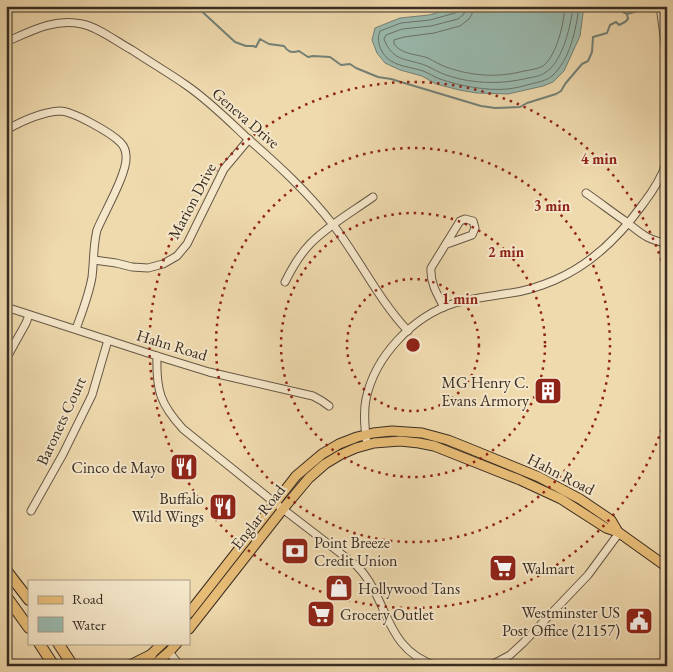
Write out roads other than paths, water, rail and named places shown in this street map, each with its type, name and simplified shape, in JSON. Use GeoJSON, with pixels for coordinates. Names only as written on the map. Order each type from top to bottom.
{"type":"FeatureCollection","features":[{"type":"Feature","properties":{"kind":"highway"},"geometry":{"type":"LineString","coordinates":[[6,570],[28,599]]}},
{"type":"Feature","properties":{"kind":"highway"},"geometry":{"type":"LineString","coordinates":[[6,596],[28,627]]}},
{"type":"Feature","properties":{"kind":"highway"},"geometry":{"type":"LineString","coordinates":[[40,644],[54,666]]}},
{"type":"Feature","properties":{"kind":"highway"},"geometry":{"type":"LineString","coordinates":[[59,644],[75,666]]}},
{"type":"Feature","properties":{"kind":"highway"},"geometry":{"type":"LineString","coordinates":[[128,666],[152,661]]}},
{"type":"Feature","properties":{"kind":"main road","name":"Hahn Road"},"geometry":{"type":"LineString","coordinates":[[366,435],[392,431],[413,432],[448,440],[552,484],[599,510],[611,520],[618,532]]}},
{"type":"Feature","properties":{"kind":"main road","name":"Englar Road"},"geometry":{"type":"LineString","coordinates":[[190,628],[279,506],[296,476],[322,454],[339,444],[366,435]]}},
{"type":"Feature","properties":{"kind":"main road","name":"Hahn Road"},"geometry":{"type":"LineString","coordinates":[[367,445],[400,441],[419,442],[434,446],[520,480],[561,499],[606,528],[618,532],[667,567]]}},
{"type":"Feature","properties":{"kind":"main road","name":"Englar Road"},"geometry":{"type":"LineString","coordinates":[[190,612],[279,506],[320,468],[340,455],[367,445]]}},
{"type":"Feature","properties":{"kind":"main road"},"geometry":{"type":"LineString","coordinates":[[152,661],[162,644]]}},
{"type":"Feature","properties":{"kind":"main road"},"geometry":{"type":"LineString","coordinates":[[138,666],[169,652],[176,644]]}},
{"type":"Feature","properties":{"kind":"street"},"geometry":{"type":"LineString","coordinates":[[660,6],[667,58]]}},
{"type":"Feature","properties":{"kind":"street","name":"Geneva Drive"},"geometry":{"type":"LineString","coordinates":[[6,42],[49,24],[72,22],[84,24],[91,26],[123,45],[187,86],[280,166],[306,193],[347,243],[386,306],[408,331]]}},
{"type":"Feature","properties":{"kind":"street"},"geometry":{"type":"LineString","coordinates":[[6,130],[42,114],[64,111],[87,120],[122,144],[126,156],[125,170],[97,230],[90,288],[76,330]]}},
{"type":"Feature","properties":{"kind":"street","name":"Marion Drive"},"geometry":{"type":"LineString","coordinates":[[94,260],[148,268],[163,264],[177,256],[186,244],[224,169],[249,139]]}},
{"type":"Feature","properties":{"kind":"street"},"geometry":{"type":"LineString","coordinates":[[367,445],[364,409],[370,384],[385,357],[397,341],[428,315],[444,307],[466,300],[521,291],[557,279],[581,266],[610,244],[628,224],[651,192],[667,161]]}},
{"type":"Feature","properties":{"kind":"street"},"geometry":{"type":"LineString","coordinates":[[586,193],[647,238],[667,243]]}},
{"type":"Feature","properties":{"kind":"street"},"geometry":{"type":"LineString","coordinates":[[285,282],[302,253],[311,243],[373,197]]}},
{"type":"Feature","properties":{"kind":"street"},"geometry":{"type":"LineString","coordinates":[[444,307],[430,276],[431,268],[447,244]]}},
{"type":"Feature","properties":{"kind":"street","name":"Hahn Road"},"geometry":{"type":"LineString","coordinates":[[6,307],[209,372],[313,396],[329,406]]}},
{"type":"Feature","properties":{"kind":"street"},"geometry":{"type":"LineString","coordinates":[[6,359],[29,314]]}},
{"type":"Feature","properties":{"kind":"street","name":"Baronets Court"},"geometry":{"type":"LineString","coordinates":[[31,511],[92,395],[108,340]]}},
{"type":"Feature","properties":{"kind":"street"},"geometry":{"type":"LineString","coordinates":[[157,356],[158,388],[163,403],[183,429],[279,506],[346,556],[362,571],[374,588],[395,635],[406,648],[419,658],[428,664],[437,666]]}},
{"type":"Feature","properties":{"kind":"street"},"geometry":{"type":"LineString","coordinates":[[488,666],[510,655],[523,643],[588,575],[618,532]]}},
{"type":"Feature","properties":{"kind":"street"},"geometry":{"type":"LineString","coordinates":[[169,652],[180,666]]}},
{"type":"Feature","properties":{"kind":"water"},"geometry":{"type":"Polygon","coordinates":[[[461,6],[584,6],[580,36],[564,71],[553,82],[508,94],[477,93],[436,84],[422,76],[400,70],[385,63],[377,53],[372,40],[375,28],[400,18],[429,15],[461,6]]]}},
{"type":"Feature","properties":{"kind":"waterway"},"geometry":{"type":"LineString","coordinates":[[196,6],[235,42],[246,46],[256,47],[260,39],[269,44],[284,46],[290,52],[299,51],[308,57],[330,57],[341,65],[350,64],[378,77],[391,79],[481,106],[495,108],[520,107],[561,91],[582,64],[588,61],[592,52],[593,37],[607,33],[610,25],[616,22],[619,25],[625,22],[628,19],[627,14],[648,8]]}},
{"type":"Feature","properties":{"kind":"waterway"},"geometry":{"type":"LineString","coordinates":[[619,6],[627,14]]}},
{"type":"Feature","properties":{"kind":"place","name":"MG Henry C. Evans Armory"},"geometry":{"type":"Point","coordinates":[548,391]}},
{"type":"Feature","properties":{"kind":"place","name":"Cinco de Mayo"},"geometry":{"type":"Point","coordinates":[184,467]}},
{"type":"Feature","properties":{"kind":"place","name":"Buffalo Wild Wings"},"geometry":{"type":"Point","coordinates":[223,507]}},
{"type":"Feature","properties":{"kind":"place","name":"Point Breeze Credit Union"},"geometry":{"type":"Point","coordinates":[295,551]}},
{"type":"Feature","properties":{"kind":"place","name":"Walmart"},"geometry":{"type":"Point","coordinates":[503,568]}},
{"type":"Feature","properties":{"kind":"place","name":"Hollywood Tans"},"geometry":{"type":"Point","coordinates":[339,588]}},
{"type":"Feature","properties":{"kind":"place","name":"Grocery Outlet"},"geometry":{"type":"Point","coordinates":[321,614]}},
{"type":"Feature","properties":{"kind":"place","name":"Westminster US Post Office (21157)"},"geometry":{"type":"Point","coordinates":[639,621]}}]}
